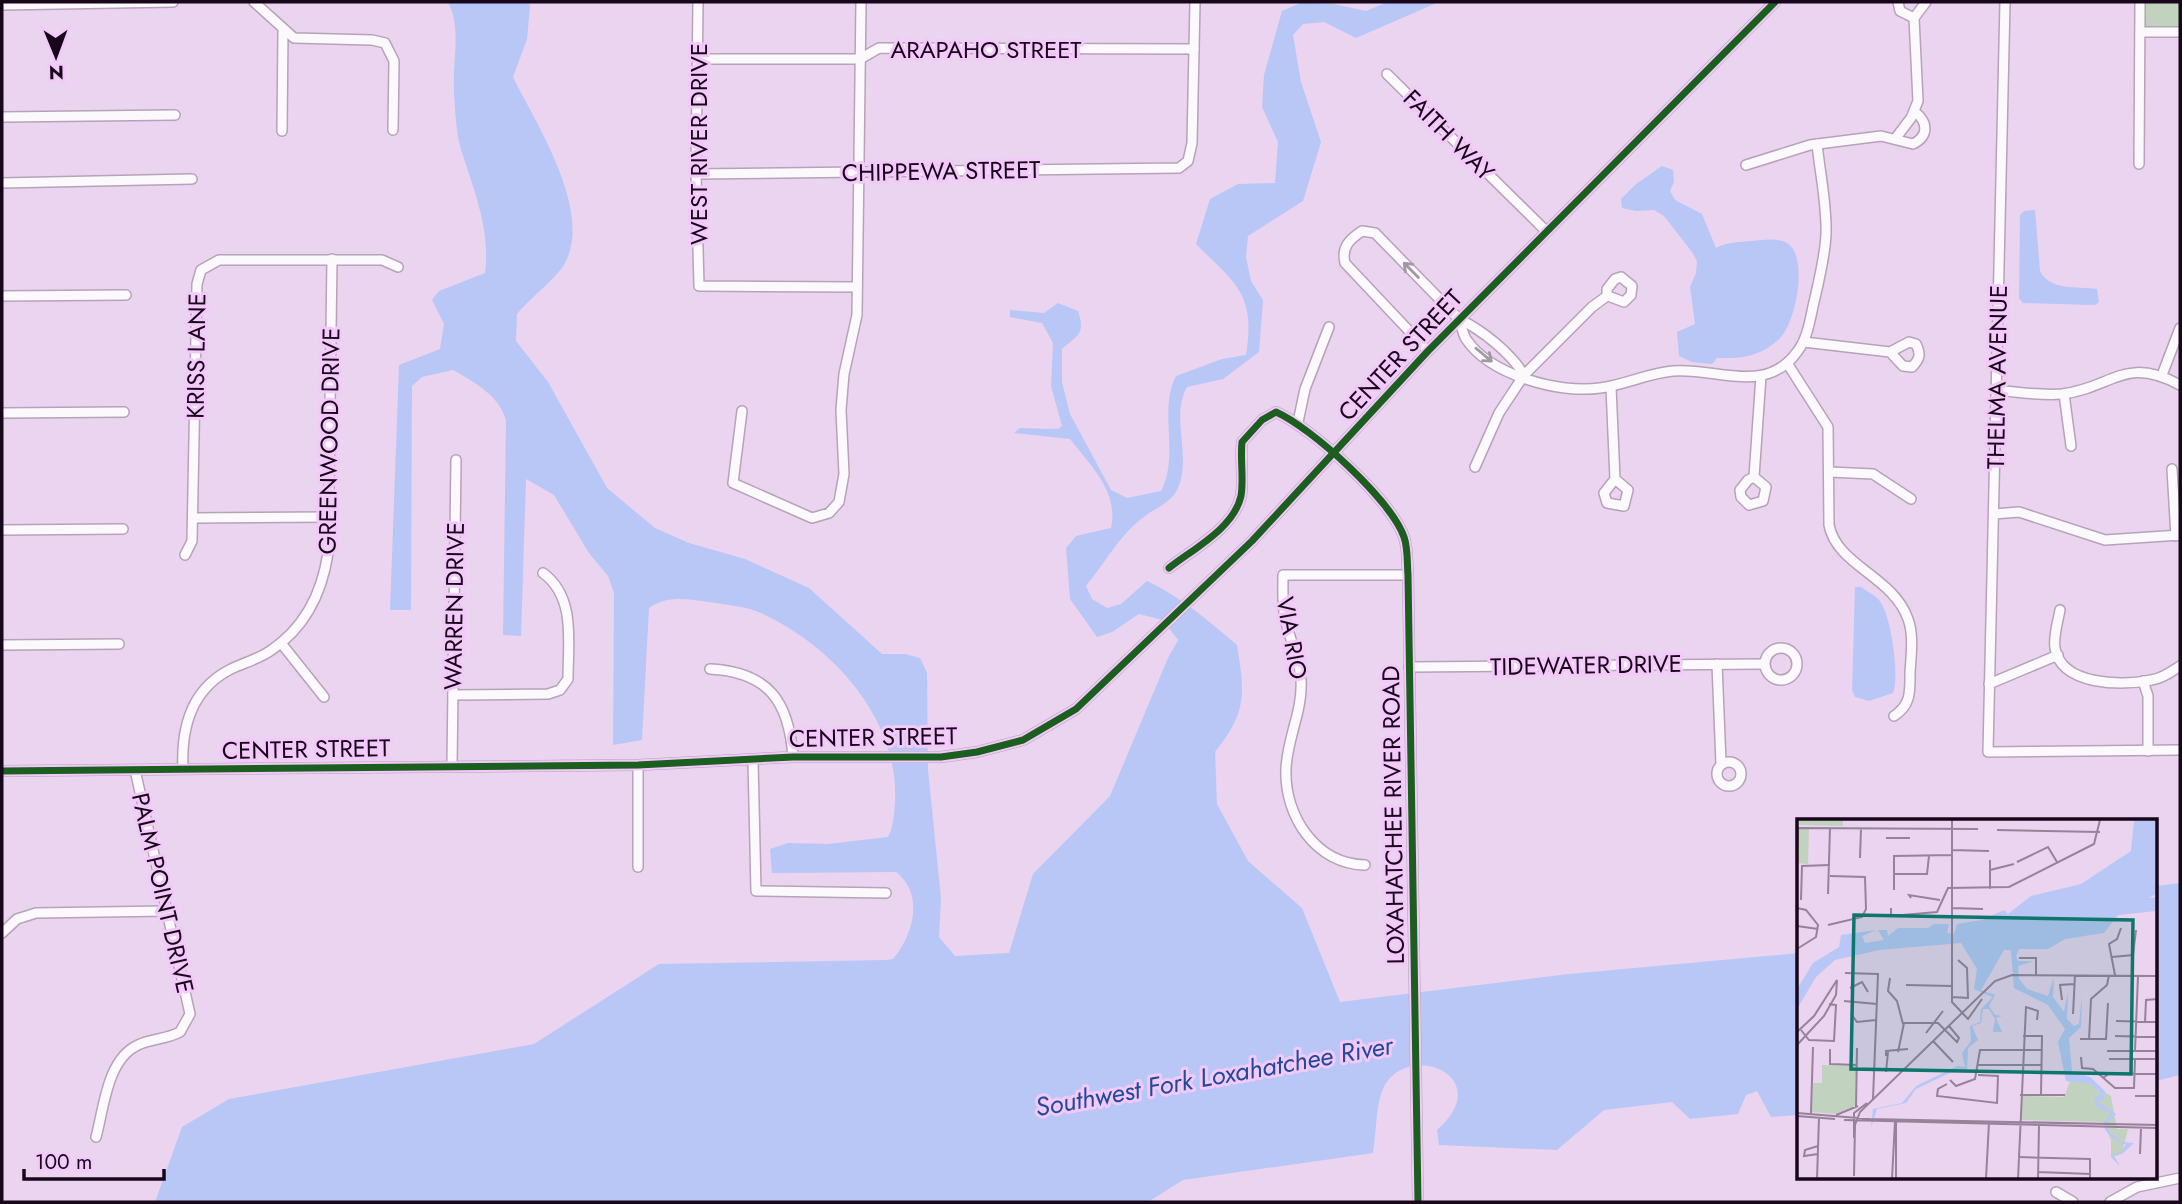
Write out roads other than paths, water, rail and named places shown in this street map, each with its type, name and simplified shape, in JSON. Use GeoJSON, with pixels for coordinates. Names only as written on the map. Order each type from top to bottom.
{"type":"FeatureCollection","features":[{"type":"Feature","properties":{"kind":"street"},"geometry":{"type":"LineString","coordinates":[[2,5],[173,2]]}},
{"type":"Feature","properties":{"kind":"street"},"geometry":{"type":"LineString","coordinates":[[254,2],[283,30],[301,40],[372,40],[385,44],[394,61],[393,130]]}},
{"type":"Feature","properties":{"kind":"street","name":"WEST RIVER DRIVE"},"geometry":{"type":"LineString","coordinates":[[698,2],[696,174],[699,286],[857,287]]}},
{"type":"Feature","properties":{"kind":"street"},"geometry":{"type":"LineString","coordinates":[[743,411],[733,483],[812,518],[829,513],[839,502],[844,474],[841,410],[844,374],[857,315],[860,2]]}},
{"type":"Feature","properties":{"kind":"street"},"geometry":{"type":"LineString","coordinates":[[1194,49],[1195,2]]}},
{"type":"Feature","properties":{"kind":"street","name":"CENTER STREET"},"geometry":{"type":"LineString","coordinates":[[2,771],[638,765],[793,757],[931,757],[977,752],[1023,740],[1076,709],[1252,541],[1459,319],[1775,2]]}},
{"type":"Feature","properties":{"kind":"street"},"geometry":{"type":"LineString","coordinates":[[1898,2],[1900,11],[1914,18]]}},
{"type":"Feature","properties":{"kind":"street"},"geometry":{"type":"LineString","coordinates":[[1895,139],[1915,112],[1919,94],[1914,18],[1926,2]]}},
{"type":"Feature","properties":{"kind":"street","name":"THELMA AVENUE"},"geometry":{"type":"LineString","coordinates":[[2006,2],[1988,751],[2148,751]]}},
{"type":"Feature","properties":{"kind":"street"},"geometry":{"type":"LineString","coordinates":[[2139,164],[2140,2]]}},
{"type":"Feature","properties":{"kind":"street"},"geometry":{"type":"LineString","coordinates":[[282,131],[283,30]]}},
{"type":"Feature","properties":{"kind":"street"},"geometry":{"type":"LineString","coordinates":[[2141,32],[2180,32]]}},
{"type":"Feature","properties":{"kind":"street","name":"ARAPAHO STREET"},"geometry":{"type":"LineString","coordinates":[[697,59],[860,59],[879,48],[1194,49]]}},
{"type":"Feature","properties":{"kind":"street","name":"CHIPPEWA STREET"},"geometry":{"type":"LineString","coordinates":[[696,174],[1171,170],[1184,164],[1190,156],[1194,49]]}},
{"type":"Feature","properties":{"kind":"street","name":"FAITH WAY"},"geometry":{"type":"LineString","coordinates":[[1387,74],[1546,231]]}},
{"type":"Feature","properties":{"kind":"street"},"geometry":{"type":"LineString","coordinates":[[1746,165],[1817,144],[1881,136],[1913,144],[1924,136],[1925,122],[1915,112]]}},
{"type":"Feature","properties":{"kind":"street"},"geometry":{"type":"LineString","coordinates":[[2,117],[175,115]]}},
{"type":"Feature","properties":{"kind":"street"},"geometry":{"type":"LineString","coordinates":[[1459,319],[1466,338],[1483,355],[1509,374],[1524,375],[1563,388],[1611,387],[1671,371],[1704,372],[1742,378],[1761,376],[1787,363],[1804,342],[1826,232],[1817,144]]}},
{"type":"Feature","properties":{"kind":"street"},"geometry":{"type":"LineString","coordinates":[[2,183],[192,179]]}},
{"type":"Feature","properties":{"kind":"street"},"geometry":{"type":"LineString","coordinates":[[1428,351],[1345,263],[1344,249],[1352,238],[1362,231],[1375,233],[1459,319],[1474,326],[1518,366],[1524,375]]}},
{"type":"Feature","properties":{"kind":"street","name":"GREENWOOD DRIVE"},"geometry":{"type":"LineString","coordinates":[[183,769],[185,726],[200,695],[219,676],[281,643],[306,615],[321,585],[328,552],[332,259]]}},
{"type":"Feature","properties":{"kind":"street","name":"KRISS LANE"},"geometry":{"type":"LineString","coordinates":[[185,555],[192,541],[197,284],[201,271],[219,260],[382,260],[398,267]]}},
{"type":"Feature","properties":{"kind":"street"},"geometry":{"type":"LineString","coordinates":[[2,296],[126,295]]}},
{"type":"Feature","properties":{"kind":"street"},"geometry":{"type":"LineString","coordinates":[[1475,467],[1499,413],[1524,375],[1592,307],[1607,296]]}},
{"type":"Feature","properties":{"kind":"street"},"geometry":{"type":"LineString","coordinates":[[1170,568],[1210,537],[1235,511],[1241,496],[1242,442],[1262,420],[1276,412],[1298,422],[1306,389],[1329,327]]}},
{"type":"Feature","properties":{"kind":"street"},"geometry":{"type":"LineString","coordinates":[[2162,375],[2180,328]]}},
{"type":"Feature","properties":{"kind":"street"},"geometry":{"type":"LineString","coordinates":[[1804,342],[1889,352]]}},
{"type":"Feature","properties":{"kind":"street"},"geometry":{"type":"LineString","coordinates":[[1787,363],[1825,420],[1829,434],[1829,525],[1833,539],[1842,551],[1887,586],[1909,621],[1910,695],[1904,709],[1894,716]]}},
{"type":"Feature","properties":{"kind":"street"},"geometry":{"type":"LineString","coordinates":[[1996,390],[2064,394],[2117,375],[2146,371],[2162,375],[2180,385]]}},
{"type":"Feature","properties":{"kind":"street"},"geometry":{"type":"LineString","coordinates":[[1754,477],[1761,376]]}},
{"type":"Feature","properties":{"kind":"street"},"geometry":{"type":"LineString","coordinates":[[1611,387],[1615,479]]}},
{"type":"Feature","properties":{"kind":"street"},"geometry":{"type":"LineString","coordinates":[[2064,394],[2071,446]]}},
{"type":"Feature","properties":{"kind":"street"},"geometry":{"type":"LineString","coordinates":[[2,413],[124,412]]}},
{"type":"Feature","properties":{"kind":"street","name":"LOXAHATCHEE RIVER ROAD"},"geometry":{"type":"LineString","coordinates":[[1298,422],[1394,514],[1405,539],[1408,575],[1418,1202]]}},
{"type":"Feature","properties":{"kind":"street","name":"WARREN DRIVE"},"geometry":{"type":"LineString","coordinates":[[452,766],[456,460]]}},
{"type":"Feature","properties":{"kind":"street"},"geometry":{"type":"LineString","coordinates":[[1994,514],[2019,512],[2105,540],[2178,535],[2172,470]]}},
{"type":"Feature","properties":{"kind":"street"},"geometry":{"type":"LineString","coordinates":[[1830,472],[1873,474],[1911,499]]}},
{"type":"Feature","properties":{"kind":"street"},"geometry":{"type":"LineString","coordinates":[[193,518],[328,517]]}},
{"type":"Feature","properties":{"kind":"street"},"geometry":{"type":"LineString","coordinates":[[2,530],[123,529]]}},
{"type":"Feature","properties":{"kind":"street"},"geometry":{"type":"LineString","coordinates":[[453,695],[548,695],[565,685],[568,679],[566,604],[557,583],[543,573]]}},
{"type":"Feature","properties":{"kind":"street","name":"VIA RIO"},"geometry":{"type":"LineString","coordinates":[[1365,865],[1343,862],[1317,848],[1293,808],[1286,772],[1300,711],[1301,677],[1285,617],[1283,575],[1408,575]]}},
{"type":"Feature","properties":{"kind":"street"},"geometry":{"type":"LineString","coordinates":[[2060,610],[2055,648],[2074,672],[2089,679],[2107,682],[2143,681],[2154,680],[2180,666]]}},
{"type":"Feature","properties":{"kind":"street"},"geometry":{"type":"LineString","coordinates":[[281,643],[324,696]]}},
{"type":"Feature","properties":{"kind":"street"},"geometry":{"type":"LineString","coordinates":[[2,645],[119,644]]}},
{"type":"Feature","properties":{"kind":"street"},"geometry":{"type":"LineString","coordinates":[[1990,684],[2058,655]]}},
{"type":"Feature","properties":{"kind":"street"},"geometry":{"type":"LineString","coordinates":[[1717,664],[1721,763]]}},
{"type":"Feature","properties":{"kind":"street","name":"TIDEWATER DRIVE"},"geometry":{"type":"LineString","coordinates":[[1409,667],[1763,664]]}},
{"type":"Feature","properties":{"kind":"street"},"geometry":{"type":"LineString","coordinates":[[710,669],[751,677],[775,696],[789,724],[793,757]]}},
{"type":"Feature","properties":{"kind":"street"},"geometry":{"type":"LineString","coordinates":[[2143,681],[2148,696],[2148,751],[2180,750]]}},
{"type":"Feature","properties":{"kind":"street"},"geometry":{"type":"LineString","coordinates":[[753,760],[756,891],[886,893]]}},
{"type":"Feature","properties":{"kind":"street"},"geometry":{"type":"LineString","coordinates":[[638,765],[638,867]]}},
{"type":"Feature","properties":{"kind":"street","name":"PALM POINT DRIVE"},"geometry":{"type":"LineString","coordinates":[[96,1137],[114,1070],[122,1057],[141,1044],[180,1032],[189,1021],[190,1008],[135,769]]}},
{"type":"Feature","properties":{"kind":"street"},"geometry":{"type":"LineString","coordinates":[[2,933],[18,919],[36,912],[167,911]]}},
{"type":"Feature","properties":{"kind":"street"},"geometry":{"type":"LineString","coordinates":[[2110,1202],[2137,1187],[2180,1178]]}},
{"type":"Feature","properties":{"kind":"street"},"geometry":{"type":"LineString","coordinates":[[2056,1192],[2073,1202]]}},
{"type":"Feature","properties":{"kind":"water","name":"Southwest Fork Loxahatchee River"},"geometry":{"type":"Polygon","coordinates":[[[448,2],[529,2],[527,39],[513,77],[547,143],[567,193],[572,218],[572,242],[561,269],[517,314],[516,341],[548,382],[607,488],[655,528],[689,543],[745,559],[809,588],[882,654],[905,654],[920,658],[927,673],[928,770],[941,898],[939,937],[955,956],[1009,953],[1033,874],[1110,796],[1178,640],[1163,620],[1139,614],[1112,632],[1097,637],[1070,599],[1066,548],[1076,536],[1111,528],[1111,503],[1101,480],[1070,439],[1014,433],[1020,428],[1058,429],[1062,426],[1051,386],[1053,343],[1042,323],[1010,317],[1010,310],[1044,313],[1058,303],[1078,311],[1081,325],[1079,334],[1062,349],[1062,382],[1070,414],[1111,490],[1127,498],[1161,491],[1169,463],[1169,404],[1176,376],[1222,359],[1246,355],[1248,318],[1240,292],[1196,244],[1210,199],[1238,184],[1275,183],[1278,142],[1262,107],[1264,75],[1282,11],[1303,2],[1334,4],[1366,11],[1388,2],[1439,2],[1356,38],[1324,22],[1303,24],[1293,35],[1301,82],[1321,142],[1303,201],[1248,236],[1246,257],[1251,281],[1263,300],[1259,352],[1223,379],[1187,387],[1180,411],[1183,463],[1178,488],[1168,501],[1128,531],[1086,586],[1092,599],[1107,608],[1121,604],[1147,581],[1183,602],[1237,645],[1241,702],[1233,725],[1215,752],[1217,804],[1248,861],[1302,908],[1340,1002],[1569,974],[1797,953],[1797,1115],[1771,1117],[1757,1091],[1746,1095],[1738,1114],[1690,1119],[1672,1102],[1604,1110],[1557,1150],[1439,1145],[1437,1130],[1453,1110],[1458,1093],[1453,1080],[1442,1070],[1426,1065],[1409,1067],[1394,1074],[1383,1089],[1373,1153],[1183,1180],[1148,1202],[155,1202],[182,1127],[229,1099],[534,1044],[659,964],[893,959],[906,939],[913,915],[911,892],[896,872],[772,873],[770,849],[788,843],[828,844],[888,837],[893,824],[895,801],[893,771],[886,742],[873,714],[836,665],[788,627],[761,613],[729,605],[685,599],[663,601],[649,608],[642,740],[613,745],[614,593],[608,576],[589,553],[554,495],[526,479],[521,636],[503,635],[506,420],[492,396],[453,370],[422,377],[412,386],[411,610],[390,610],[399,365],[440,349],[444,324],[432,300],[439,291],[485,273],[483,224],[460,146],[455,112],[456,34],[448,2]]]}},
{"type":"Feature","properties":{"kind":"water"},"geometry":{"type":"Polygon","coordinates":[[[1662,166],[1673,170],[1674,182],[1670,191],[1675,200],[1702,214],[1716,248],[1733,243],[1777,240],[1785,242],[1793,249],[1799,273],[1795,303],[1787,329],[1767,348],[1743,357],[1717,358],[1712,364],[1692,362],[1679,356],[1677,332],[1695,324],[1690,287],[1696,273],[1697,261],[1664,216],[1654,210],[1636,211],[1622,208],[1621,199],[1636,184],[1662,166]]]}},
{"type":"Feature","properties":{"kind":"water"},"geometry":{"type":"Polygon","coordinates":[[[2035,210],[2040,271],[2050,282],[2057,285],[2097,289],[2099,302],[2095,305],[2023,303],[2019,298],[2020,215],[2024,211],[2035,210]]]}},
{"type":"Feature","properties":{"kind":"water"},"geometry":{"type":"Polygon","coordinates":[[[1855,587],[1861,587],[1879,600],[1887,618],[1893,645],[1893,693],[1869,701],[1855,697],[1852,690],[1855,587]]]}},
{"type":"Feature","properties":{"kind":"water"},"geometry":{"type":"Polygon","coordinates":[[[2180,883],[2180,1075],[2158,1080],[2158,886],[2180,883]]]}}]}
